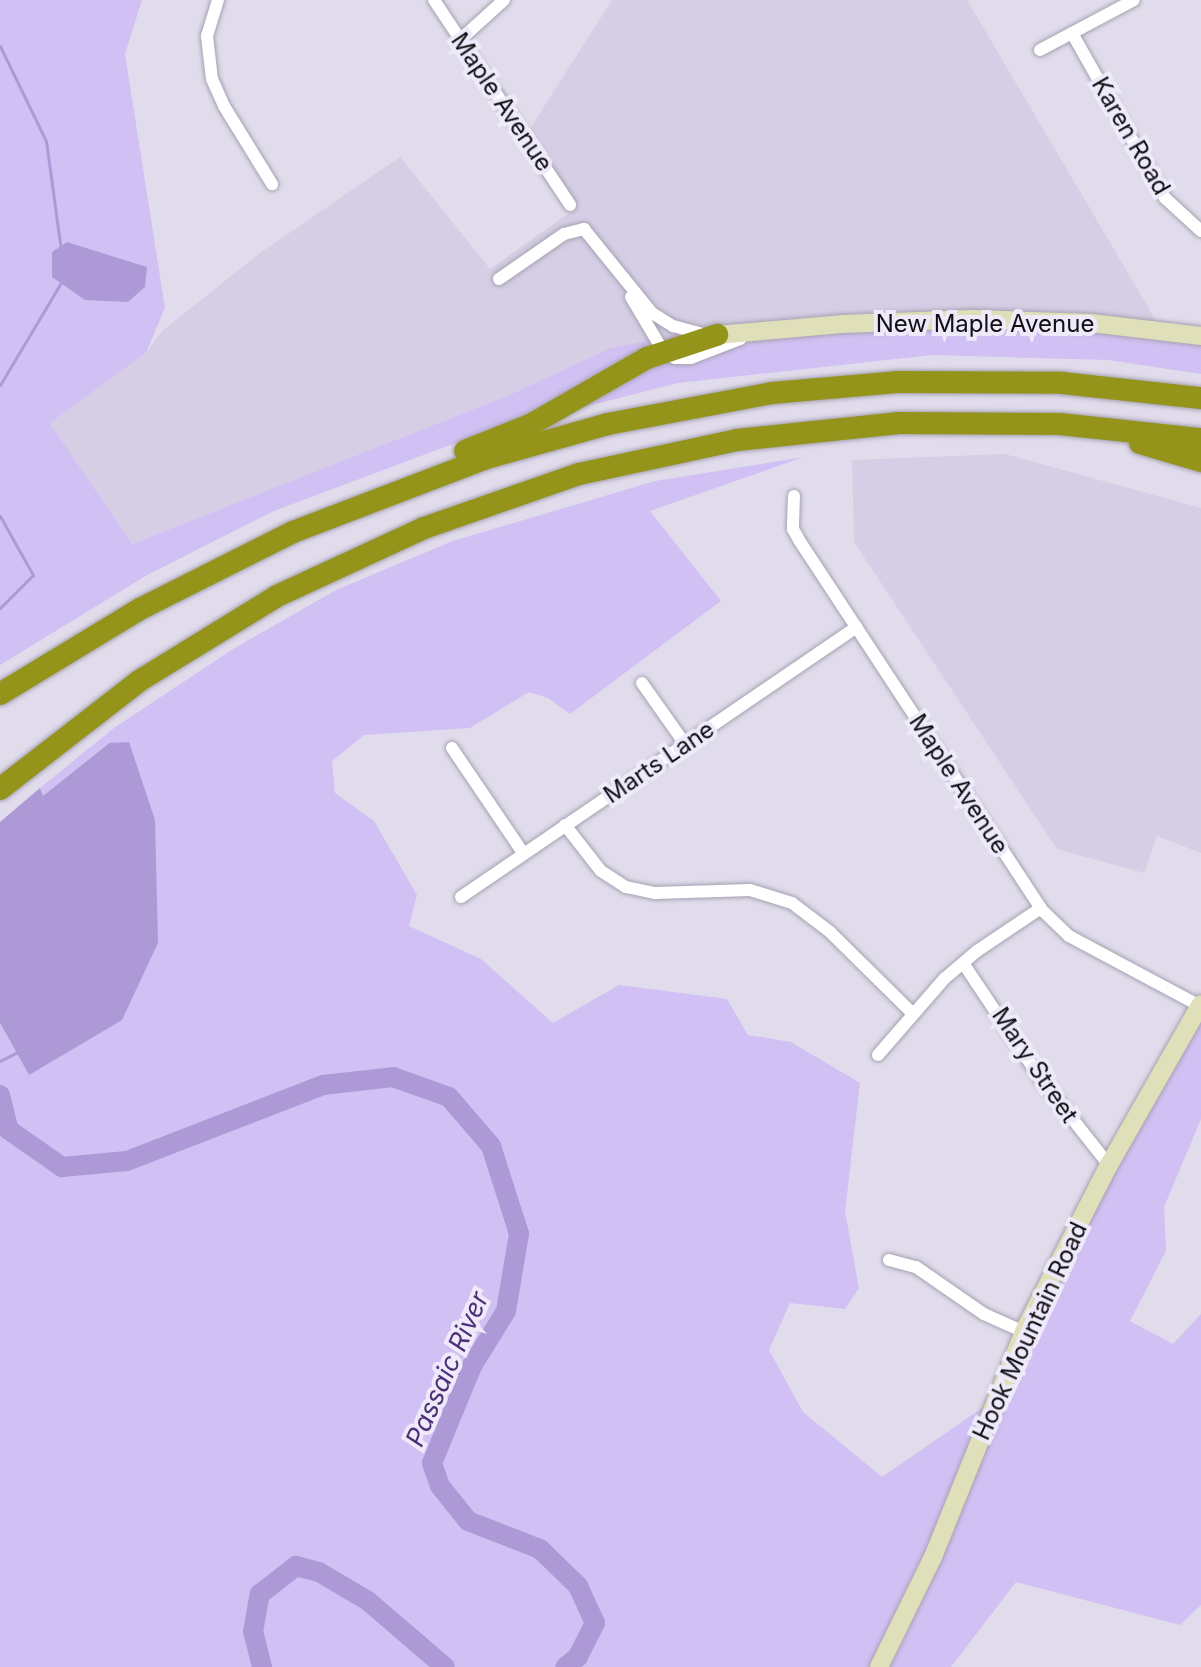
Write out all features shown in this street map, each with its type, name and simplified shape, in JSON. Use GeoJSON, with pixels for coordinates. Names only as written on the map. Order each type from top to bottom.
{"type":"FeatureCollection","features":[{"type":"Feature","properties":{"kind":"highway"},"geometry":{"type":"LineString","coordinates":[[2,693],[140,609],[293,532],[420,470],[532,424],[631,365],[663,351],[717,335]]}},
{"type":"Feature","properties":{"kind":"highway"},"geometry":{"type":"LineString","coordinates":[[293,532],[407,486],[526,446],[648,415],[772,393],[897,382],[981,380],[1076,384],[1201,398]]}},
{"type":"Feature","properties":{"kind":"highway"},"geometry":{"type":"LineString","coordinates":[[1020,422],[1105,435],[1201,461]]}},
{"type":"Feature","properties":{"kind":"highway"},"geometry":{"type":"LineString","coordinates":[[0,789],[161,666],[277,596],[386,543],[501,499],[618,464],[764,436],[899,423],[1020,422],[1101,427],[1201,439]]}},
{"type":"Feature","properties":{"kind":"street"},"geometry":{"type":"LineString","coordinates":[[218,0],[207,36],[212,79],[224,106],[272,184]]}},
{"type":"Feature","properties":{"kind":"street","name":"Maple Avenue"},"geometry":{"type":"LineString","coordinates":[[434,0],[570,205]]}},
{"type":"Feature","properties":{"kind":"street"},"geometry":{"type":"LineString","coordinates":[[461,39],[504,0]]}},
{"type":"Feature","properties":{"kind":"street"},"geometry":{"type":"LineString","coordinates":[[1040,50],[1134,0]]}},
{"type":"Feature","properties":{"kind":"street","name":"Karen Road"},"geometry":{"type":"LineString","coordinates":[[1072,33],[1165,198],[1201,231]]}},
{"type":"Feature","properties":{"kind":"street"},"geometry":{"type":"LineString","coordinates":[[499,279],[578,228],[590,233],[642,303],[663,321],[695,334],[717,335]]}},
{"type":"Feature","properties":{"kind":"street"},"geometry":{"type":"LineString","coordinates":[[623,280],[663,351]]}},
{"type":"Feature","properties":{"kind":"street","name":"New Maple Avenue"},"geometry":{"type":"LineString","coordinates":[[717,335],[842,324],[972,319],[1091,323],[1201,336]]}},
{"type":"Feature","properties":{"kind":"street","name":"New Maple Avenue"},"geometry":{"type":"LineString","coordinates":[[663,351],[675,358],[691,358],[769,332]]}},
{"type":"Feature","properties":{"kind":"street","name":"Maple Avenue"},"geometry":{"type":"LineString","coordinates":[[794,496],[793,529],[799,540],[1041,908],[1069,936],[1201,1005]]}},
{"type":"Feature","properties":{"kind":"street","name":"Marts Lane"},"geometry":{"type":"LineString","coordinates":[[461,897],[857,627]]}},
{"type":"Feature","properties":{"kind":"street"},"geometry":{"type":"LineString","coordinates":[[642,683],[685,744]]}},
{"type":"Feature","properties":{"kind":"street"},"geometry":{"type":"LineString","coordinates":[[452,748],[523,853]]}},
{"type":"Feature","properties":{"kind":"street"},"geometry":{"type":"LineString","coordinates":[[565,825],[601,871],[626,887],[655,893],[750,890],[792,903],[830,932],[912,1013]]}},
{"type":"Feature","properties":{"kind":"street"},"geometry":{"type":"LineString","coordinates":[[878,1055],[912,1013],[963,963],[1041,908]]}},
{"type":"Feature","properties":{"kind":"street","name":"Mary Street"},"geometry":{"type":"LineString","coordinates":[[963,963],[1040,1078],[1109,1165]]}},
{"type":"Feature","properties":{"kind":"street","name":"Hook Mountain Road"},"geometry":{"type":"LineString","coordinates":[[879,1667],[933,1557],[1024,1332],[1109,1165],[1201,1005]]}},
{"type":"Feature","properties":{"kind":"street"},"geometry":{"type":"LineString","coordinates":[[889,1260],[916,1267],[984,1314],[1024,1332]]}},
{"type":"Feature","properties":{"kind":"shaded area"},"geometry":{"type":"Polygon","coordinates":[[[0,0],[142,0],[125,54],[165,308],[146,353],[50,423],[132,544],[507,396],[611,348],[704,330],[884,321],[1201,337],[1201,374],[1108,360],[932,355],[678,383],[485,432],[274,511],[149,574],[0,665],[0,0]]]}},
{"type":"Feature","properties":{"kind":"shaded area"},"geometry":{"type":"Polygon","coordinates":[[[612,0],[967,0],[1161,329],[660,339],[612,348],[507,396],[132,544],[50,423],[146,353],[162,331],[260,253],[400,157],[490,269],[573,210],[524,138],[612,0]]]}},
{"type":"Feature","properties":{"kind":"shaded area"},"geometry":{"type":"Polygon","coordinates":[[[67,242],[147,267],[145,287],[128,302],[85,300],[52,277],[52,252],[67,242]]]}},
{"type":"Feature","properties":{"kind":"shaded area"},"geometry":{"type":"Polygon","coordinates":[[[1005,454],[1201,508],[1201,853],[1157,836],[1144,873],[1057,849],[854,542],[852,460],[1005,454]]]}},
{"type":"Feature","properties":{"kind":"shaded area"},"geometry":{"type":"Polygon","coordinates":[[[804,457],[650,511],[721,601],[570,714],[548,698],[529,692],[470,728],[364,735],[332,761],[335,793],[374,821],[417,895],[409,926],[481,959],[553,1023],[619,985],[727,999],[748,1035],[791,1042],[860,1083],[845,1211],[859,1288],[845,1309],[790,1303],[769,1350],[803,1412],[882,1477],[1001,1395],[1201,1000],[1201,1119],[1164,1207],[1166,1251],[1130,1321],[1173,1344],[1201,1314],[1201,1605],[1180,1625],[1016,1582],[951,1667],[0,1667],[0,1023],[29,1075],[108,743],[42,797],[40,788],[114,728],[233,649],[336,590],[453,541],[655,481],[804,457]]]}},
{"type":"Feature","properties":{"kind":"shaded area"},"geometry":{"type":"Polygon","coordinates":[[[129,742],[155,820],[158,943],[122,1020],[29,1075],[0,1023],[0,822],[40,788],[43,796],[109,743],[129,742]]]}},
{"type":"Feature","properties":{"kind":"waterway"},"geometry":{"type":"LineString","coordinates":[[0,46],[46,141],[61,250]]}},
{"type":"Feature","properties":{"kind":"waterway"},"geometry":{"type":"LineString","coordinates":[[0,385],[62,281]]}},
{"type":"Feature","properties":{"kind":"waterway"},"geometry":{"type":"LineString","coordinates":[[0,516],[33,575],[0,608]]}},
{"type":"Feature","properties":{"kind":"waterway"},"geometry":{"type":"LineString","coordinates":[[0,1061],[18,1052]]}},
{"type":"Feature","properties":{"kind":"waterway","name":"Passaic River"},"geometry":{"type":"LineString","coordinates":[[0,1095],[9,1130],[62,1167],[127,1161],[323,1085],[393,1077],[449,1097],[491,1146],[519,1234],[506,1311],[472,1366],[432,1463],[440,1486],[468,1521],[540,1549],[578,1586],[595,1623],[578,1657],[565,1667]]}},
{"type":"Feature","properties":{"kind":"waterway","name":"Passaic River"},"geometry":{"type":"LineString","coordinates":[[262,1667],[253,1632],[260,1594],[296,1566],[319,1572],[368,1601],[445,1667]]}}]}
